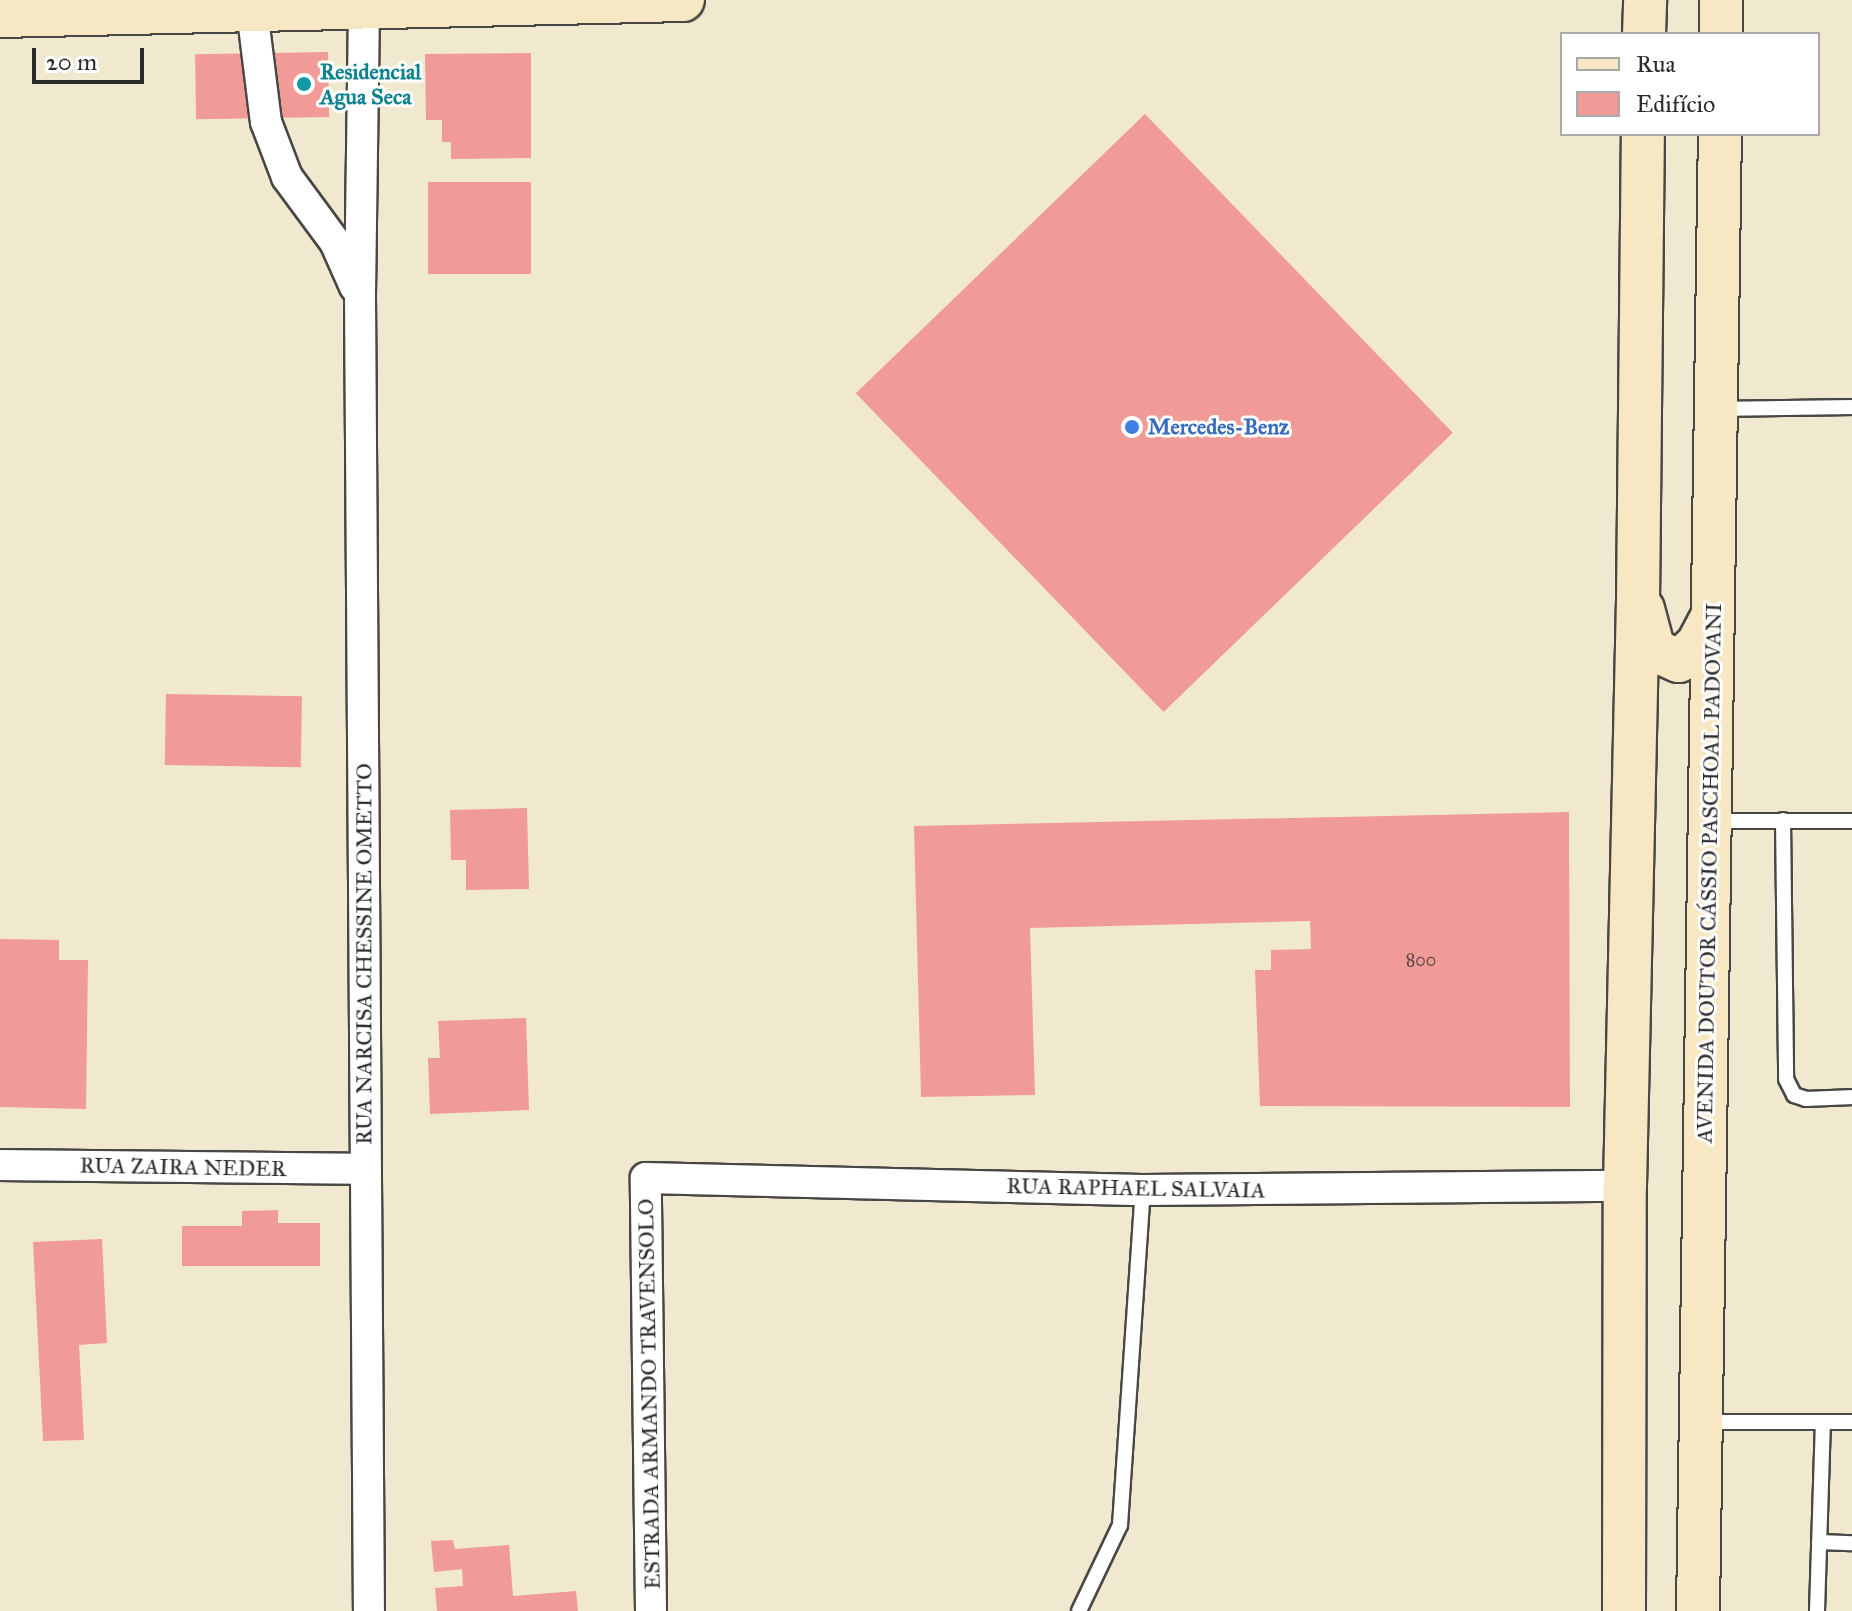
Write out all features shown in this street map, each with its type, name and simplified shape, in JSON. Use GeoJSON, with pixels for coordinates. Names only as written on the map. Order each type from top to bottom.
{"type":"FeatureCollection","features":[{"type":"Feature","properties":{"kind":"main road"},"geometry":{"type":"LineString","coordinates":[[0,16],[679,0]]}},
{"type":"Feature","properties":{"kind":"main road"},"geometry":{"type":"LineString","coordinates":[[1721,0],[1721,32]]}},
{"type":"Feature","properties":{"kind":"main road"},"geometry":{"type":"LineString","coordinates":[[1624,1611],[1625,1186],[1638,601],[1643,136]]}},
{"type":"Feature","properties":{"kind":"main road","name":"AVENIDA DOUTOR CÁSSIO PASCHOAL PADOVANI"},"geometry":{"type":"LineString","coordinates":[[1698,1611],[1720,136]]}},
{"type":"Feature","properties":{"kind":"main road"},"geometry":{"type":"LineString","coordinates":[[1638,601],[1647,616],[1648,636],[1654,650],[1679,661],[1697,645],[1713,615]]}},
{"type":"Feature","properties":{"kind":"street","name":"RUA NARCISA CHESSINE OMETTO"},"geometry":{"type":"LineString","coordinates":[[364,8],[360,297],[369,1611]]}},
{"type":"Feature","properties":{"kind":"street","name":"RUA NARCISA CHESSINE OMETTO"},"geometry":{"type":"LineString","coordinates":[[252,10],[266,122],[287,177],[335,242],[360,297]]}},
{"type":"Feature","properties":{"kind":"street","name":"RUA ZAIRA NEDER"},"geometry":{"type":"LineString","coordinates":[[0,1165],[365,1169]]}},
{"type":"Feature","properties":{"kind":"street","name":"RUA RAPHAEL SALVAIA"},"geometry":{"type":"LineString","coordinates":[[646,1178],[1143,1190],[1625,1186]]}},
{"type":"Feature","properties":{"kind":"street","name":"ESTRADA ARMANDO TRAVENSOLO"},"geometry":{"type":"LineString","coordinates":[[646,1178],[651,1611]]}},
{"type":"Feature","properties":{"kind":"lane"},"geometry":{"type":"LineString","coordinates":[[1716,409],[1852,407]]}},
{"type":"Feature","properties":{"kind":"lane"},"geometry":{"type":"LineString","coordinates":[[1783,820],[1786,1079],[1794,1095],[1806,1099],[1852,1097]]}},
{"type":"Feature","properties":{"kind":"lane"},"geometry":{"type":"LineString","coordinates":[[1708,821],[1852,821]]}},
{"type":"Feature","properties":{"kind":"lane"},"geometry":{"type":"LineString","coordinates":[[1079,1611],[1120,1525],[1143,1190]]}},
{"type":"Feature","properties":{"kind":"lane"},"geometry":{"type":"LineString","coordinates":[[1703,1422],[1852,1422]]}},
{"type":"Feature","properties":{"kind":"lane"},"geometry":{"type":"LineString","coordinates":[[1817,1611],[1823,1424]]}},
{"type":"Feature","properties":{"kind":"lane"},"geometry":{"type":"LineString","coordinates":[[1819,1542],[1852,1543]]}},
{"type":"Feature","properties":{"kind":"building"},"geometry":{"type":"Polygon","coordinates":[[[328,52],[329,117],[196,119],[195,54],[328,52]]]}},
{"type":"Feature","properties":{"kind":"building"},"geometry":{"type":"Polygon","coordinates":[[[531,53],[531,158],[451,159],[451,142],[442,142],[442,120],[426,120],[425,54],[531,53]]]}},
{"type":"Feature","properties":{"kind":"building"},"geometry":{"type":"Polygon","coordinates":[[[1145,114],[1453,433],[1164,712],[856,393],[1145,114]]]}},
{"type":"Feature","properties":{"kind":"building"},"geometry":{"type":"Polygon","coordinates":[[[428,182],[531,182],[531,274],[428,274],[428,182]]]}},
{"type":"Feature","properties":{"kind":"building"},"geometry":{"type":"Polygon","coordinates":[[[166,694],[302,696],[301,767],[165,765],[166,694]]]}},
{"type":"Feature","properties":{"kind":"building"},"geometry":{"type":"Polygon","coordinates":[[[527,808],[529,889],[466,890],[466,860],[451,860],[450,810],[527,808]]]}},
{"type":"Feature","properties":{"kind":"building"},"geometry":{"type":"Polygon","coordinates":[[[1569,812],[1570,1107],[1260,1106],[1255,970],[1271,970],[1271,950],[1311,949],[1310,921],[1030,928],[1035,1095],[921,1097],[914,826],[1569,812]]]}},
{"type":"Feature","properties":{"kind":"building"},"geometry":{"type":"Polygon","coordinates":[[[0,939],[59,940],[59,960],[88,960],[86,1109],[0,1107],[0,939]]]}},
{"type":"Feature","properties":{"kind":"building"},"geometry":{"type":"Polygon","coordinates":[[[526,1018],[529,1110],[430,1114],[428,1058],[440,1058],[438,1021],[526,1018]]]}},
{"type":"Feature","properties":{"kind":"building"},"geometry":{"type":"Polygon","coordinates":[[[278,1210],[278,1223],[320,1223],[320,1266],[182,1266],[182,1226],[242,1226],[242,1211],[278,1210]]]}},
{"type":"Feature","properties":{"kind":"building"},"geometry":{"type":"Polygon","coordinates":[[[102,1239],[107,1343],[79,1345],[84,1440],[43,1441],[33,1242],[102,1239]]]}},
{"type":"Feature","properties":{"kind":"building"},"geometry":{"type":"Polygon","coordinates":[[[453,1540],[455,1549],[509,1545],[513,1596],[576,1591],[578,1611],[437,1611],[435,1588],[463,1586],[462,1569],[434,1572],[431,1541],[453,1540]]]}},
{"type":"Feature","properties":{"kind":"place","name":"Residencial Agua Seca"},"geometry":{"type":"Point","coordinates":[304,84]}},
{"type":"Feature","properties":{"kind":"place","name":"Mercedes-Benz"},"geometry":{"type":"Point","coordinates":[1132,427]}}]}
